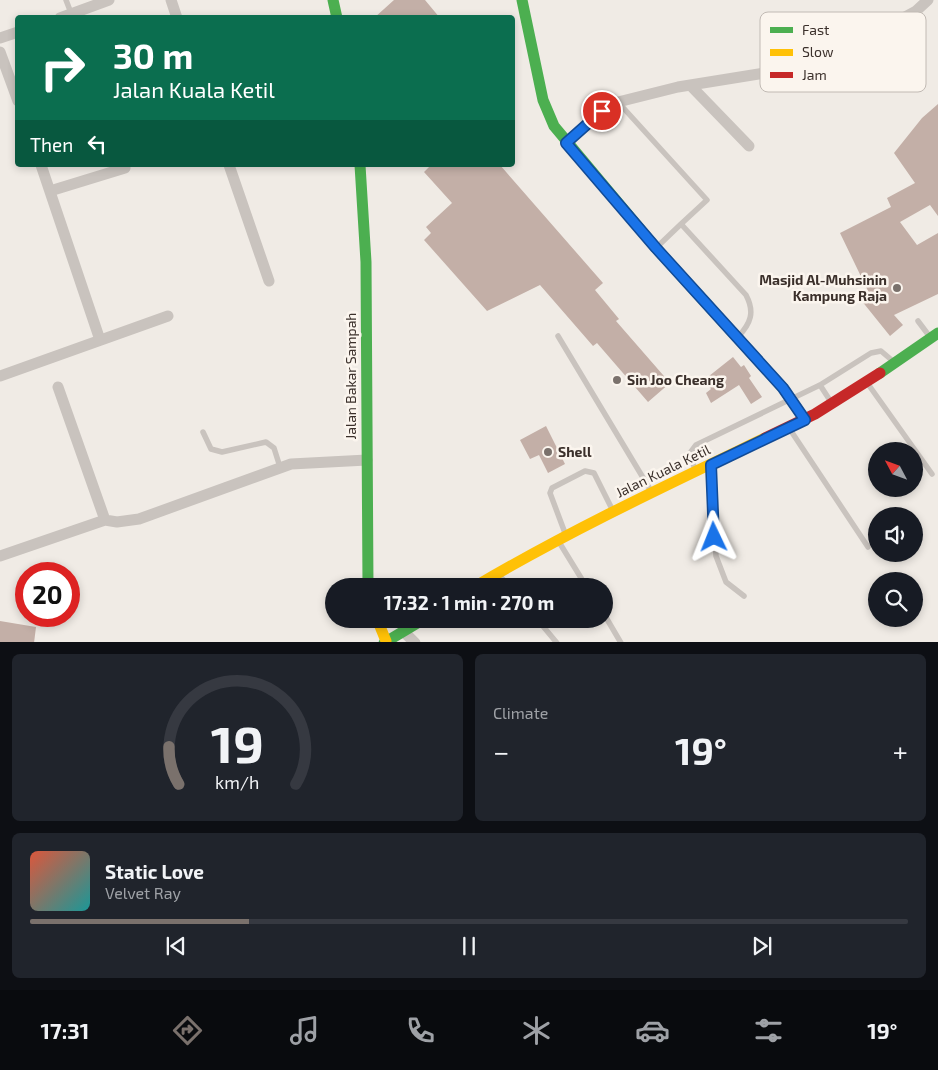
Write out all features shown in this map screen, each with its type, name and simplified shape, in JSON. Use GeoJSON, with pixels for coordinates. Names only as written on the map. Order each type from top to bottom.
{"type":"FeatureCollection","features":[{"type":"Feature","properties":{"kind":"main road"},"geometry":{"type":"LineString","coordinates":[[333,0],[336,15]]}},
{"type":"Feature","properties":{"kind":"main road"},"geometry":{"type":"LineString","coordinates":[[522,0],[544,100],[554,126],[566,143],[656,248],[792,399],[805,420]]}},
{"type":"Feature","properties":{"kind":"main road","name":"Jalan Bakar Sampah"},"geometry":{"type":"LineString","coordinates":[[360,167],[366,262],[368,578]]}},
{"type":"Feature","properties":{"kind":"main road","name":"Jalan Kuala Ketil"},"geometry":{"type":"LineString","coordinates":[[489,578],[613,511],[805,420],[832,405],[895,364],[934,336]]}},
{"type":"Feature","properties":{"kind":"main road"},"geometry":{"type":"LineString","coordinates":[[380,628],[385,642],[410,628]]}},
{"type":"Feature","properties":{"kind":"street"},"geometry":{"type":"LineString","coordinates":[[71,14],[108,0]]}},
{"type":"Feature","properties":{"kind":"street"},"geometry":{"type":"LineString","coordinates":[[171,0],[176,15]]}},
{"type":"Feature","properties":{"kind":"street"},"geometry":{"type":"LineString","coordinates":[[914,12],[928,0]]}},
{"type":"Feature","properties":{"kind":"street"},"geometry":{"type":"LineString","coordinates":[[0,38],[15,33]]}},
{"type":"Feature","properties":{"kind":"street"},"geometry":{"type":"LineString","coordinates":[[0,52],[15,93]]}},
{"type":"Feature","properties":{"kind":"street"},"geometry":{"type":"LineString","coordinates":[[566,143],[602,111],[618,102],[691,86],[760,74]]}},
{"type":"Feature","properties":{"kind":"street"},"geometry":{"type":"LineString","coordinates":[[691,86],[749,146]]}},
{"type":"Feature","properties":{"kind":"street"},"geometry":{"type":"LineString","coordinates":[[42,167],[100,340]]}},
{"type":"Feature","properties":{"kind":"street"},"geometry":{"type":"LineString","coordinates":[[229,167],[269,281]]}},
{"type":"Feature","properties":{"kind":"street"},"geometry":{"type":"LineString","coordinates":[[50,191],[125,168]]}},
{"type":"Feature","properties":{"kind":"street"},"geometry":{"type":"LineString","coordinates":[[0,376],[168,316]]}},
{"type":"Feature","properties":{"kind":"street"},"geometry":{"type":"LineString","coordinates":[[58,387],[106,520]]}},
{"type":"Feature","properties":{"kind":"street"},"geometry":{"type":"LineString","coordinates":[[0,556],[106,520],[117,522],[139,519],[280,468],[309,462],[367,460]]}},
{"type":"Feature","properties":{"kind":"street"},"geometry":{"type":"LineString","coordinates":[[404,632],[415,642]]}},
{"type":"Feature","properties":{"kind":"lane"},"geometry":{"type":"LineString","coordinates":[[66,0],[71,14]]}},
{"type":"Feature","properties":{"kind":"lane"},"geometry":{"type":"LineString","coordinates":[[618,102],[707,200],[656,248]]}},
{"type":"Feature","properties":{"kind":"lane"},"geometry":{"type":"LineString","coordinates":[[681,224],[746,295],[752,306],[752,317],[737,338]]}},
{"type":"Feature","properties":{"kind":"lane"},"geometry":{"type":"LineString","coordinates":[[918,321],[934,336]]}},
{"type":"Feature","properties":{"kind":"lane"},"geometry":{"type":"LineString","coordinates":[[558,336],[652,493]]}},
{"type":"Feature","properties":{"kind":"lane"},"geometry":{"type":"LineString","coordinates":[[696,472],[690,453],[696,445],[820,385],[871,353],[881,351],[895,364]]}},
{"type":"Feature","properties":{"kind":"lane"},"geometry":{"type":"LineString","coordinates":[[866,382],[932,474]]}},
{"type":"Feature","properties":{"kind":"lane"},"geometry":{"type":"LineString","coordinates":[[820,385],[832,405]]}},
{"type":"Feature","properties":{"kind":"lane"},"geometry":{"type":"LineString","coordinates":[[789,428],[868,547]]}},
{"type":"Feature","properties":{"kind":"lane"},"geometry":{"type":"LineString","coordinates":[[203,432],[210,448],[222,452],[266,442],[274,448],[280,468]]}},
{"type":"Feature","properties":{"kind":"lane"},"geometry":{"type":"LineString","coordinates":[[711,465],[716,556],[726,582],[744,596]]}},
{"type":"Feature","properties":{"kind":"lane"},"geometry":{"type":"LineString","coordinates":[[582,578],[562,538],[550,498],[552,488],[590,471],[594,473],[613,511]]}},
{"type":"Feature","properties":{"kind":"lane"},"geometry":{"type":"LineString","coordinates":[[497,573],[501,578]]}},
{"type":"Feature","properties":{"kind":"lane"},"geometry":{"type":"LineString","coordinates":[[545,628],[557,642]]}},
{"type":"Feature","properties":{"kind":"lane"},"geometry":{"type":"LineString","coordinates":[[612,628],[621,642]]}},
{"type":"Feature","properties":{"kind":"building"},"geometry":{"type":"Polygon","coordinates":[[[394,0],[425,0],[438,15],[377,15],[394,0]]]}},
{"type":"Feature","properties":{"kind":"building"},"geometry":{"type":"Polygon","coordinates":[[[938,104],[938,216],[930,205],[900,222],[917,245],[938,233],[938,294],[894,315],[903,325],[890,336],[861,300],[869,293],[840,233],[891,207],[887,198],[915,183],[894,153],[922,118],[938,104]]]}},
{"type":"Feature","properties":{"kind":"building"},"geometry":{"type":"Polygon","coordinates":[[[429,167],[502,167],[603,283],[595,290],[619,319],[616,321],[670,383],[648,402],[597,343],[593,346],[540,285],[487,311],[424,240],[431,233],[426,227],[452,203],[424,172],[429,167]]]}},
{"type":"Feature","properties":{"kind":"building"},"geometry":{"type":"Polygon","coordinates":[[[733,357],[741,367],[744,365],[751,376],[749,378],[762,397],[751,404],[739,385],[711,403],[706,393],[711,389],[704,380],[733,357]]]}},
{"type":"Feature","properties":{"kind":"building"},"geometry":{"type":"Polygon","coordinates":[[[546,426],[565,464],[548,473],[539,455],[530,459],[520,440],[546,426]]]}},
{"type":"Feature","properties":{"kind":"building"},"geometry":{"type":"Polygon","coordinates":[[[0,621],[15,624],[15,627],[36,627],[34,642],[0,642],[0,621]]]}},
{"type":"Feature","properties":{"kind":"traffic: fast"},"geometry":{"type":"LineString","coordinates":[[333,0],[336,15]]}},
{"type":"Feature","properties":{"kind":"traffic: fast"},"geometry":{"type":"LineString","coordinates":[[522,0],[543,100],[554,126],[656,248],[783,388],[805,420]]}},
{"type":"Feature","properties":{"kind":"traffic: fast"},"geometry":{"type":"LineString","coordinates":[[360,167],[366,262],[368,578]]}},
{"type":"Feature","properties":{"kind":"traffic: fast"},"geometry":{"type":"LineString","coordinates":[[880,373],[938,333]]}},
{"type":"Feature","properties":{"kind":"traffic: fast"},"geometry":{"type":"LineString","coordinates":[[386,642],[409,628]]}},
{"type":"Feature","properties":{"kind":"traffic: slow"},"geometry":{"type":"LineString","coordinates":[[490,578],[582,527],[765,438]]}},
{"type":"Feature","properties":{"kind":"traffic: slow"},"geometry":{"type":"LineString","coordinates":[[381,628],[386,641]]}},
{"type":"Feature","properties":{"kind":"traffic: jam"},"geometry":{"type":"LineString","coordinates":[[765,438],[815,414],[880,373]]}},
{"type":"Feature","properties":{"kind":"place","name":"Masjid Al-Muhsinin Kampung Raja"},"geometry":{"type":"Point","coordinates":[897,288]}},
{"type":"Feature","properties":{"kind":"place","name":"Sin Joo Cheang"},"geometry":{"type":"Point","coordinates":[617,380]}},
{"type":"Feature","properties":{"kind":"place","name":"Shell"},"geometry":{"type":"Point","coordinates":[548,452]}},
{"type":"Feature","properties":{"kind":"route"},"geometry":{"type":"LineString","coordinates":[[602,111],[566,143],[656,248],[783,388],[805,420],[711,465],[714,537]]}}]}
